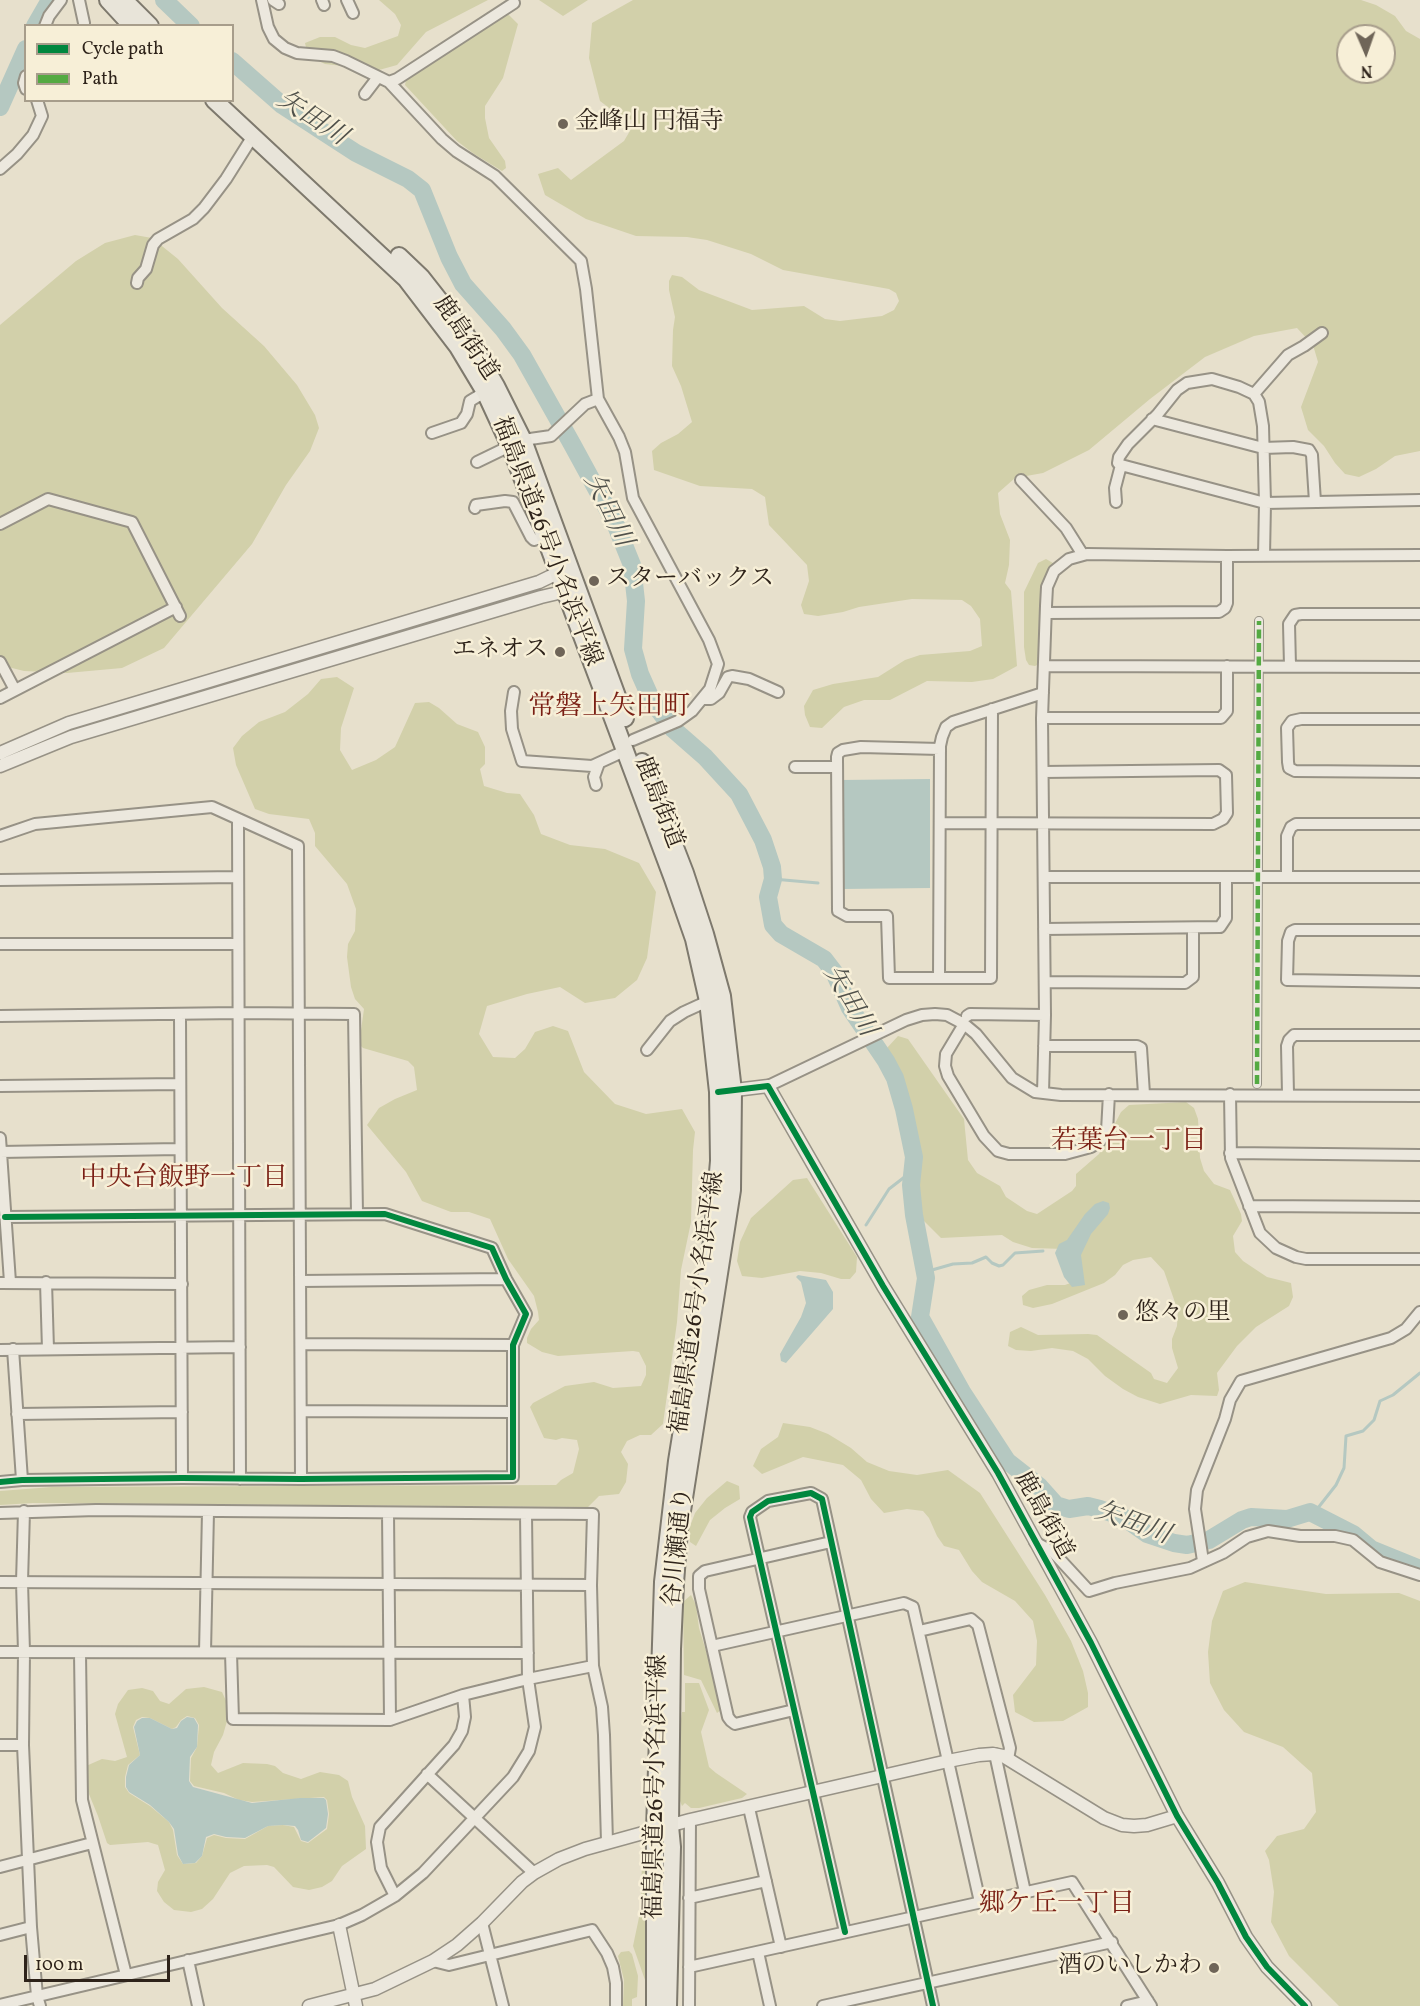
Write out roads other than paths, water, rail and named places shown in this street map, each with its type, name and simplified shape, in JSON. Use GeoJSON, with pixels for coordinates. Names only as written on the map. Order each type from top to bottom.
{"type":"FeatureCollection","features":[{"type":"Feature","properties":{"kind":"main road"},"geometry":{"type":"LineString","coordinates":[[108,0],[130,24]]}},
{"type":"Feature","properties":{"kind":"main road"},"geometry":{"type":"LineString","coordinates":[[124,0],[148,24]]}},
{"type":"Feature","properties":{"kind":"main road","name":"福島県道26号小名浜平線"},"geometry":{"type":"LineString","coordinates":[[216,102],[406,279],[458,347],[517,442],[545,537],[564,570],[572,590],[674,879],[693,939],[726,1091]]}},
{"type":"Feature","properties":{"kind":"main road","name":"鹿島街道"},"geometry":{"type":"LineString","coordinates":[[233,102],[421,277],[465,333],[496,386],[564,570]]}},
{"type":"Feature","properties":{"kind":"main road","name":"鹿島街道"},"geometry":{"type":"LineString","coordinates":[[572,590],[685,873],[705,934],[722,996],[726,1091]]}},
{"type":"Feature","properties":{"kind":"main road","name":"谷川瀬通り"},"geometry":{"type":"LineString","coordinates":[[668,2006],[672,1846],[662,1828],[672,1649],[680,1530],[732,1190],[726,1091]]}},
{"type":"Feature","properties":{"kind":"main road","name":"福島県道26号小名浜平線"},"geometry":{"type":"LineString","coordinates":[[655,2006],[662,1828]]}},
{"type":"Feature","properties":{"kind":"street"},"geometry":{"type":"LineString","coordinates":[[46,24],[61,0]]}},
{"type":"Feature","properties":{"kind":"street"},"geometry":{"type":"LineString","coordinates":[[79,0],[84,22]]}},
{"type":"Feature","properties":{"kind":"street"},"geometry":{"type":"LineString","coordinates":[[262,0],[268,27],[274,39],[285,48],[297,52],[339,58],[388,82],[442,139],[456,151],[495,176],[580,261],[586,289],[598,399],[620,437],[633,498],[709,640],[718,664],[710,689],[692,711],[678,721],[633,741]]}},
{"type":"Feature","properties":{"kind":"street"},"geometry":{"type":"LineString","coordinates":[[347,0],[353,13]]}},
{"type":"Feature","properties":{"kind":"street"},"geometry":{"type":"LineString","coordinates":[[388,82],[397,79],[514,3]]}},
{"type":"Feature","properties":{"kind":"street"},"geometry":{"type":"LineString","coordinates":[[365,94],[378,77]]}},
{"type":"Feature","properties":{"kind":"street"},"geometry":{"type":"LineString","coordinates":[[0,169],[33,135],[42,116],[38,102]]}},
{"type":"Feature","properties":{"kind":"street"},"geometry":{"type":"LineString","coordinates":[[137,283],[138,278],[147,269],[153,245],[158,239],[193,219],[204,208],[226,179],[253,136]]}},
{"type":"Feature","properties":{"kind":"street"},"geometry":{"type":"LineString","coordinates":[[1254,394],[1288,355],[1322,333]]}},
{"type":"Feature","properties":{"kind":"street"},"geometry":{"type":"LineString","coordinates":[[1116,502],[1115,488],[1121,465],[1119,463],[1121,453],[1177,390],[1187,383],[1212,379],[1239,387],[1254,394],[1262,411],[1264,556]]}},
{"type":"Feature","properties":{"kind":"street"},"geometry":{"type":"LineString","coordinates":[[432,433],[461,423],[467,414],[470,401],[485,392]]}},
{"type":"Feature","properties":{"kind":"street"},"geometry":{"type":"LineString","coordinates":[[477,462],[517,442],[551,436],[585,404],[598,399]]}},
{"type":"Feature","properties":{"kind":"street"},"geometry":{"type":"LineString","coordinates":[[1152,419],[1263,448],[1293,447],[1309,450],[1312,455],[1315,502]]}},
{"type":"Feature","properties":{"kind":"street"},"geometry":{"type":"LineString","coordinates":[[1121,465],[1265,503],[1420,500],[1420,511]]}},
{"type":"Feature","properties":{"kind":"street"},"geometry":{"type":"LineString","coordinates":[[1021,480],[1066,528],[1083,555]]}},
{"type":"Feature","properties":{"kind":"street"},"geometry":{"type":"LineString","coordinates":[[0,524],[48,499],[132,522],[178,611],[0,698]]}},
{"type":"Feature","properties":{"kind":"street"},"geometry":{"type":"LineString","coordinates":[[474,508],[476,505],[513,502],[531,537],[534,540],[545,537]]}},
{"type":"Feature","properties":{"kind":"street"},"geometry":{"type":"LineString","coordinates":[[1043,1093],[1045,982],[1042,718],[1047,587],[1054,571],[1069,559],[1083,555],[1420,555]]}},
{"type":"Feature","properties":{"kind":"street"},"geometry":{"type":"LineString","coordinates":[[1046,613],[1219,612],[1225,608],[1227,603],[1227,556]]}},
{"type":"Feature","properties":{"kind":"street"},"geometry":{"type":"LineString","coordinates":[[0,753],[69,723],[539,582],[564,570]]}},
{"type":"Feature","properties":{"kind":"street"},"geometry":{"type":"LineString","coordinates":[[0,766],[71,737],[541,597],[572,590]]}},
{"type":"Feature","properties":{"kind":"street"},"geometry":{"type":"LineString","coordinates":[[1290,666],[1289,624],[1295,615],[1420,614]]}},
{"type":"Feature","properties":{"kind":"street"},"geometry":{"type":"LineString","coordinates":[[1257,1084],[1256,877],[1259,621]]}},
{"type":"Feature","properties":{"kind":"street"},"geometry":{"type":"LineString","coordinates":[[0,662],[15,690]]}},
{"type":"Feature","properties":{"kind":"street"},"geometry":{"type":"LineString","coordinates":[[1044,666],[1420,667]]}},
{"type":"Feature","properties":{"kind":"street"},"geometry":{"type":"LineString","coordinates":[[1042,718],[1221,718],[1227,711],[1227,666]]}},
{"type":"Feature","properties":{"kind":"street"},"geometry":{"type":"LineString","coordinates":[[702,699],[711,699],[719,693],[728,677],[732,676],[749,679],[778,692]]}},
{"type":"Feature","properties":{"kind":"street"},"geometry":{"type":"LineString","coordinates":[[514,692],[512,729],[522,761],[596,764]]}},
{"type":"Feature","properties":{"kind":"street"},"geometry":{"type":"LineString","coordinates":[[939,978],[940,749],[942,737],[946,727],[953,722],[1043,693]]}},
{"type":"Feature","properties":{"kind":"street"},"geometry":{"type":"LineString","coordinates":[[940,749],[861,747],[838,753],[836,767],[838,911],[847,916],[887,916],[889,978],[991,978],[992,709]]}},
{"type":"Feature","properties":{"kind":"street"},"geometry":{"type":"LineString","coordinates":[[1420,719],[1301,719],[1292,721],[1287,728],[1289,768],[1295,771],[1420,772]]}},
{"type":"Feature","properties":{"kind":"street"},"geometry":{"type":"LineString","coordinates":[[517,746],[518,759]]}},
{"type":"Feature","properties":{"kind":"street"},"geometry":{"type":"LineString","coordinates":[[578,771],[589,769],[618,754]]}},
{"type":"Feature","properties":{"kind":"street"},"geometry":{"type":"LineString","coordinates":[[533,768],[548,763]]}},
{"type":"Feature","properties":{"kind":"street"},"geometry":{"type":"LineString","coordinates":[[596,764],[594,777],[596,785]]}},
{"type":"Feature","properties":{"kind":"street"},"geometry":{"type":"LineString","coordinates":[[795,767],[836,767]]}},
{"type":"Feature","properties":{"kind":"street"},"geometry":{"type":"LineString","coordinates":[[940,823],[1213,825],[1224,819],[1227,813],[1227,775],[1219,770],[1043,772]]}},
{"type":"Feature","properties":{"kind":"street"},"geometry":{"type":"LineString","coordinates":[[0,836],[35,824],[212,807],[298,846],[301,1479]]}},
{"type":"Feature","properties":{"kind":"street"},"geometry":{"type":"LineString","coordinates":[[238,820],[240,1479]]}},
{"type":"Feature","properties":{"kind":"street"},"geometry":{"type":"LineString","coordinates":[[1287,877],[1287,836],[1291,827],[1296,824],[1420,824]]}},
{"type":"Feature","properties":{"kind":"street"},"geometry":{"type":"LineString","coordinates":[[0,880],[238,877]]}},
{"type":"Feature","properties":{"kind":"street"},"geometry":{"type":"LineString","coordinates":[[1044,877],[1420,877]]}},
{"type":"Feature","properties":{"kind":"street"},"geometry":{"type":"LineString","coordinates":[[1044,929],[1220,927],[1226,918],[1226,877]]}},
{"type":"Feature","properties":{"kind":"street"},"geometry":{"type":"LineString","coordinates":[[1045,982],[1185,983],[1193,977],[1193,928]]}},
{"type":"Feature","properties":{"kind":"street"},"geometry":{"type":"LineString","coordinates":[[1420,930],[1295,930],[1291,932],[1287,941],[1287,980],[1420,982]]}},
{"type":"Feature","properties":{"kind":"street"},"geometry":{"type":"LineString","coordinates":[[0,944],[238,944]]}},
{"type":"Feature","properties":{"kind":"street"},"geometry":{"type":"LineString","coordinates":[[647,1050],[670,1021],[708,1001]]}},
{"type":"Feature","properties":{"kind":"street"},"geometry":{"type":"LineString","coordinates":[[0,1016],[354,1014],[357,1214]]}},
{"type":"Feature","properties":{"kind":"street"},"geometry":{"type":"LineString","coordinates":[[726,1091],[768,1086],[915,1017],[935,1014],[965,1020],[1005,1072],[1017,1083],[1035,1092],[1061,1095],[1420,1096]]}},
{"type":"Feature","properties":{"kind":"street"},"geometry":{"type":"LineString","coordinates":[[1045,1015],[970,1014],[946,1054],[945,1066],[948,1076],[984,1136],[998,1151],[1009,1154],[1065,1154],[1091,1147],[1101,1140],[1107,1131],[1109,1094]]}},
{"type":"Feature","properties":{"kind":"street"},"geometry":{"type":"LineString","coordinates":[[180,1015],[182,1478]]}},
{"type":"Feature","properties":{"kind":"street"},"geometry":{"type":"LineString","coordinates":[[1288,1094],[1287,1046],[1294,1035],[1420,1035]]}},
{"type":"Feature","properties":{"kind":"street"},"geometry":{"type":"LineString","coordinates":[[1044,1046],[1137,1046],[1141,1048],[1144,1094]]}},
{"type":"Feature","properties":{"kind":"street"},"geometry":{"type":"LineString","coordinates":[[0,1086],[180,1084]]}},
{"type":"Feature","properties":{"kind":"street","name":"鹿島街道"},"geometry":{"type":"LineString","coordinates":[[768,1086],[883,1286],[998,1473],[1091,1643],[1177,1816],[1218,1883],[1246,1937],[1267,1967],[1305,2006]]}},
{"type":"Feature","properties":{"kind":"street"},"geometry":{"type":"LineString","coordinates":[[1230,1094],[1230,1153],[1260,1233],[1276,1248],[1306,1259],[1420,1259]]}},
{"type":"Feature","properties":{"kind":"street"},"geometry":{"type":"LineString","coordinates":[[0,1138],[5,1217],[5,1282],[182,1284]]}},
{"type":"Feature","properties":{"kind":"street"},"geometry":{"type":"LineString","coordinates":[[0,1152],[179,1149]]}},
{"type":"Feature","properties":{"kind":"street"},"geometry":{"type":"LineString","coordinates":[[1230,1153],[1420,1155]]}},
{"type":"Feature","properties":{"kind":"street"},"geometry":{"type":"LineString","coordinates":[[1249,1206],[1420,1207]]}},
{"type":"Feature","properties":{"kind":"street"},"geometry":{"type":"LineString","coordinates":[[0,1482],[182,1478],[513,1477],[513,1345],[526,1314],[492,1248],[385,1214],[5,1217]]}},
{"type":"Feature","properties":{"kind":"street"},"geometry":{"type":"LineString","coordinates":[[300,1281],[506,1279]]}},
{"type":"Feature","properties":{"kind":"street"},"geometry":{"type":"LineString","coordinates":[[46,1282],[48,1349]]}},
{"type":"Feature","properties":{"kind":"street"},"geometry":{"type":"LineString","coordinates":[[1203,1561],[1195,1509],[1197,1490],[1225,1419],[1230,1400],[1241,1381],[1391,1338],[1406,1329],[1420,1312]]}},
{"type":"Feature","properties":{"kind":"street"},"geometry":{"type":"LineString","coordinates":[[301,1344],[513,1345]]}},
{"type":"Feature","properties":{"kind":"street"},"geometry":{"type":"LineString","coordinates":[[0,1350],[240,1347]]}},
{"type":"Feature","properties":{"kind":"street"},"geometry":{"type":"LineString","coordinates":[[13,1349],[22,1480]]}},
{"type":"Feature","properties":{"kind":"street"},"geometry":{"type":"LineString","coordinates":[[301,1411],[512,1412]]}},
{"type":"Feature","properties":{"kind":"street"},"geometry":{"type":"LineString","coordinates":[[17,1414],[182,1412]]}},
{"type":"Feature","properties":{"kind":"street"},"geometry":{"type":"LineString","coordinates":[[845,1932],[750,1517],[752,1512],[768,1501],[811,1493],[822,1499],[933,2006]]}},
{"type":"Feature","properties":{"kind":"street"},"geometry":{"type":"LineString","coordinates":[[0,1514],[24,1511],[593,1514],[591,1585],[593,1666],[602,1707],[607,1842]]}},
{"type":"Feature","properties":{"kind":"street"},"geometry":{"type":"LineString","coordinates":[[24,1511],[23,1744],[38,2001]]}},
{"type":"Feature","properties":{"kind":"street"},"geometry":{"type":"LineString","coordinates":[[206,1652],[208,1512]]}},
{"type":"Feature","properties":{"kind":"street"},"geometry":{"type":"LineString","coordinates":[[388,1513],[390,1720]]}},
{"type":"Feature","properties":{"kind":"street"},"geometry":{"type":"LineString","coordinates":[[0,2005],[38,2001],[126,1975],[339,1925],[395,1896],[423,1873],[513,1777],[529,1751],[535,1726],[528,1679],[526,1514]]}},
{"type":"Feature","properties":{"kind":"street"},"geometry":{"type":"LineString","coordinates":[[1035,1542],[1053,1552],[1089,1591],[1115,1583],[1190,1568],[1223,1553],[1247,1537],[1268,1531],[1300,1536],[1335,1536],[1353,1540],[1380,1562],[1420,1575]]}},
{"type":"Feature","properties":{"kind":"street"},"geometry":{"type":"LineString","coordinates":[[794,1710],[735,1724],[728,1717],[699,1590],[699,1576],[705,1571],[831,1542]]}},
{"type":"Feature","properties":{"kind":"street"},"geometry":{"type":"LineString","coordinates":[[0,1582],[591,1585]]}},
{"type":"Feature","properties":{"kind":"street"},"geometry":{"type":"LineString","coordinates":[[712,1646],[904,1603],[913,1607],[980,1902]]}},
{"type":"Feature","properties":{"kind":"street"},"geometry":{"type":"LineString","coordinates":[[918,1631],[971,1618],[978,1625],[1010,1748],[1008,1759]]}},
{"type":"Feature","properties":{"kind":"street"},"geometry":{"type":"LineString","coordinates":[[0,1652],[528,1653]]}},
{"type":"Feature","properties":{"kind":"street"},"geometry":{"type":"LineString","coordinates":[[80,1653],[82,1800],[126,1975]]}},
{"type":"Feature","properties":{"kind":"street"},"geometry":{"type":"LineString","coordinates":[[231,1653],[233,1719],[390,1720],[463,1695],[593,1666]]}},
{"type":"Feature","properties":{"kind":"street"},"geometry":{"type":"LineString","coordinates":[[395,1896],[381,1868],[377,1842],[380,1827],[454,1745],[462,1731],[465,1717],[463,1695]]}},
{"type":"Feature","properties":{"kind":"street"},"geometry":{"type":"LineString","coordinates":[[0,1745],[23,1744]]}},
{"type":"Feature","properties":{"kind":"street"},"geometry":{"type":"LineString","coordinates":[[309,2006],[354,2001],[433,1961],[482,1923],[522,1882],[559,1859],[607,1842],[690,1820],[948,1761],[996,1754],[1008,1759],[1104,1818],[1122,1825],[1147,1825],[1177,1816]]}},
{"type":"Feature","properties":{"kind":"street"},"geometry":{"type":"LineString","coordinates":[[996,1754],[1025,1892]]}},
{"type":"Feature","properties":{"kind":"street"},"geometry":{"type":"LineString","coordinates":[[427,1774],[534,1874]]}},
{"type":"Feature","properties":{"kind":"street"},"geometry":{"type":"LineString","coordinates":[[749,1808],[781,1947]]}},
{"type":"Feature","properties":{"kind":"street"},"geometry":{"type":"LineString","coordinates":[[689,2006],[690,1820]]}},
{"type":"Feature","properties":{"kind":"street"},"geometry":{"type":"LineString","coordinates":[[0,1867],[92,1843]]}},
{"type":"Feature","properties":{"kind":"street"},"geometry":{"type":"LineString","coordinates":[[689,1898],[766,1881]]}},
{"type":"Feature","properties":{"kind":"street"},"geometry":{"type":"LineString","coordinates":[[689,1967],[1072,1882],[1150,2004],[1127,2006]]}},
{"type":"Feature","properties":{"kind":"street"},"geometry":{"type":"LineString","coordinates":[[482,1923],[503,2006]]}},
{"type":"Feature","properties":{"kind":"street"},"geometry":{"type":"LineString","coordinates":[[339,1925],[354,2001]]}},
{"type":"Feature","properties":{"kind":"street"},"geometry":{"type":"LineString","coordinates":[[0,1935],[32,1927]]}},
{"type":"Feature","properties":{"kind":"street"},"geometry":{"type":"LineString","coordinates":[[433,1961],[449,1965],[592,1930],[613,1967],[616,1983],[614,2006]]}},
{"type":"Feature","properties":{"kind":"street"},"geometry":{"type":"LineString","coordinates":[[822,2006],[1112,1942]]}},
{"type":"Feature","properties":{"kind":"street"},"geometry":{"type":"LineString","coordinates":[[758,1952],[770,2006]]}},
{"type":"Feature","properties":{"kind":"street"},"geometry":{"type":"LineString","coordinates":[[188,1960],[198,2006]]}},
{"type":"Feature","properties":{"kind":"waterway"},"geometry":{"type":"LineString","coordinates":[[36,24],[50,0]]}},
{"type":"Feature","properties":{"kind":"waterway","name":"矢田川"},"geometry":{"type":"LineString","coordinates":[[164,0],[189,24]]}},
{"type":"Feature","properties":{"kind":"waterway"},"geometry":{"type":"LineString","coordinates":[[0,107],[24,53]]}},
{"type":"Feature","properties":{"kind":"waterway","name":"矢田川"},"geometry":{"type":"LineString","coordinates":[[234,63],[282,105],[356,153],[408,179],[422,190],[449,257],[463,284],[503,329],[522,355],[572,444],[615,523],[632,565],[636,601],[633,649],[640,674],[652,701],[673,729],[705,757],[739,794],[763,840],[772,867],[773,879],[768,897],[773,925],[781,934],[824,959],[834,972],[850,1008],[895,1078],[914,1157],[911,1185],[914,1215],[926,1278],[920,1317],[962,1392],[1007,1461],[1039,1486],[1056,1505],[1069,1509],[1088,1506],[1100,1509],[1123,1517],[1147,1534],[1174,1543],[1187,1545],[1209,1540],[1251,1517],[1287,1519],[1310,1512],[1353,1534],[1371,1549],[1420,1569]]}},
{"type":"Feature","properties":{"kind":"waterway"},"geometry":{"type":"LineString","coordinates":[[773,879],[818,883]]}},
{"type":"Feature","properties":{"kind":"waterway"},"geometry":{"type":"LineString","coordinates":[[866,1225],[889,1189],[911,1172]]}},
{"type":"Feature","properties":{"kind":"waterway"},"geometry":{"type":"LineString","coordinates":[[925,1272],[953,1264],[972,1263],[986,1257],[999,1266],[1015,1253],[1043,1251]]}},
{"type":"Feature","properties":{"kind":"waterway"},"geometry":{"type":"LineString","coordinates":[[1314,1513],[1336,1485],[1344,1468],[1346,1436],[1363,1431],[1374,1420],[1380,1401],[1393,1395],[1420,1373]]}},
{"type":"Feature","properties":{"kind":"place","name":"金峰山 円福寺"},"geometry":{"type":"Point","coordinates":[563,124]}},
{"type":"Feature","properties":{"kind":"place","name":"スターバックス"},"geometry":{"type":"Point","coordinates":[594,581]}},
{"type":"Feature","properties":{"kind":"place","name":"エネオス"},"geometry":{"type":"Point","coordinates":[560,652]}},
{"type":"Feature","properties":{"kind":"place","name":"悠々の里"},"geometry":{"type":"Point","coordinates":[1123,1315]}},
{"type":"Feature","properties":{"kind":"place","name":"酒のいしかわ"},"geometry":{"type":"Point","coordinates":[1214,1968]}},
{"type":"Feature","properties":{"kind":"district","name":"常磐上矢田町"},"geometry":{"type":"Point","coordinates":[609,709]}},
{"type":"Feature","properties":{"kind":"district","name":"若葉台一丁目"},"geometry":{"type":"Point","coordinates":[1129,1143]}},
{"type":"Feature","properties":{"kind":"district","name":"中央台飯野一丁目"},"geometry":{"type":"Point","coordinates":[184,1180]}},
{"type":"Feature","properties":{"kind":"district","name":"郷ケ丘一丁目"},"geometry":{"type":"Point","coordinates":[1057,1906]}}]}
